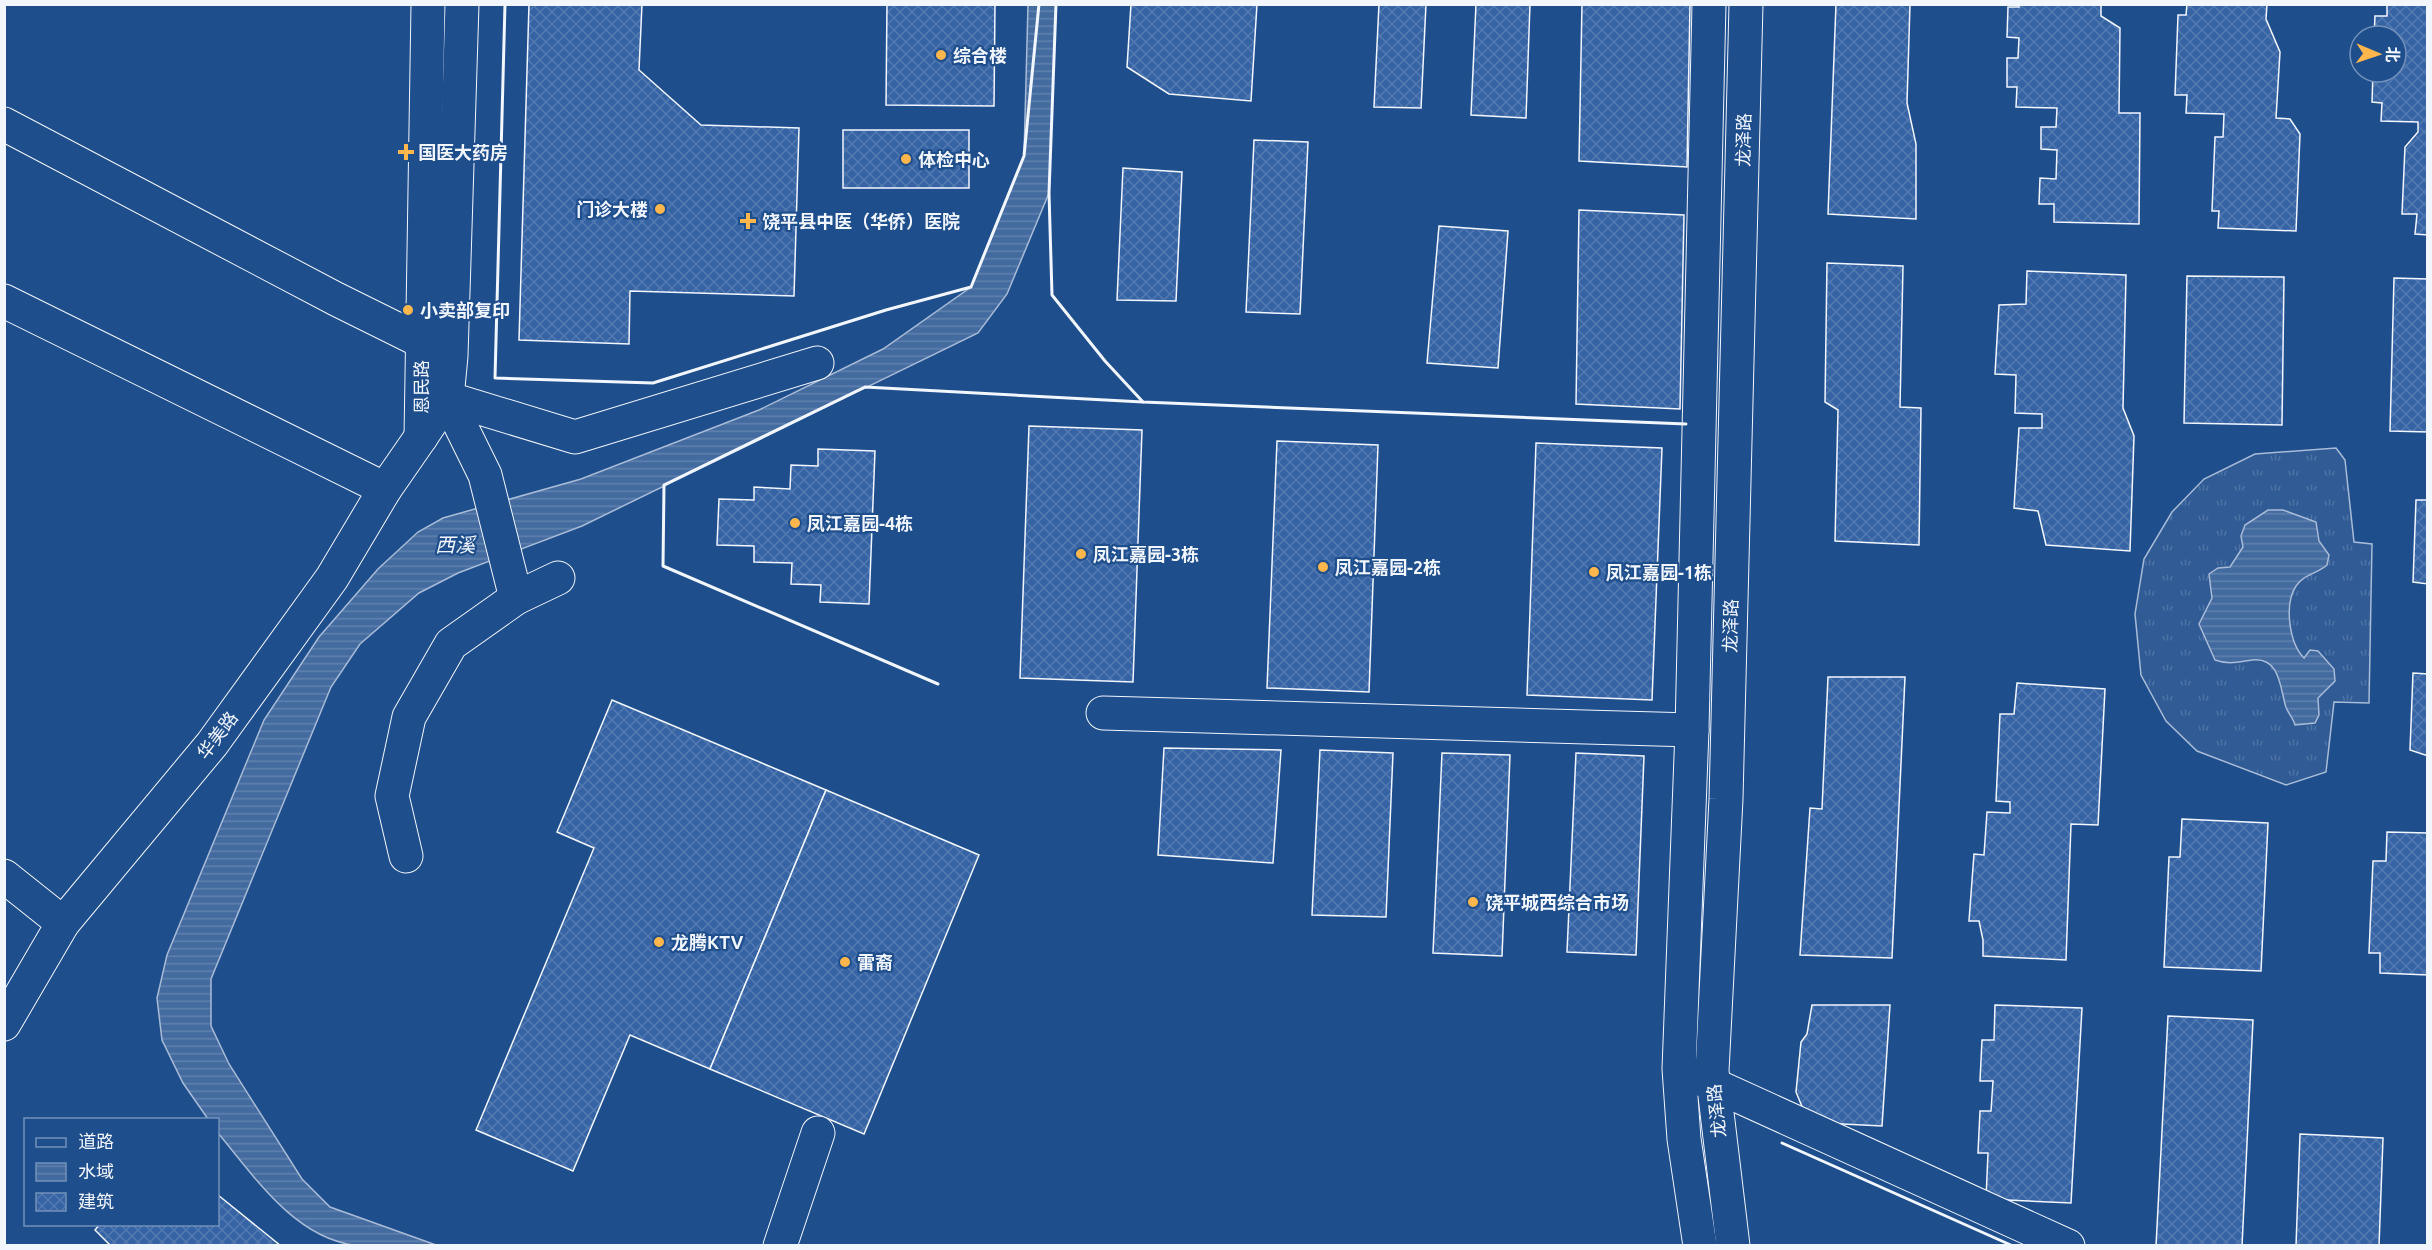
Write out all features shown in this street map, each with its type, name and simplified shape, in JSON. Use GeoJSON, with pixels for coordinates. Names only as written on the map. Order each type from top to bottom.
{"type":"FeatureCollection","features":[{"type":"Feature","properties":{"kind":"street","name":"恩民路"},"geometry":{"type":"LineString","coordinates":[[421,437],[428,4]]}},
{"type":"Feature","properties":{"kind":"street","name":"恩民路"},"geometry":{"type":"LineString","coordinates":[[421,437],[447,398],[451,356],[462,4]]}},
{"type":"Feature","properties":{"kind":"street","name":"龙泽路"},"geometry":{"type":"LineString","coordinates":[[1700,1245],[1684,1139],[1679,1069],[1692,730],[1709,4]]}},
{"type":"Feature","properties":{"kind":"street","name":"龙泽路"},"geometry":{"type":"LineString","coordinates":[[1733,1245],[1713,1085],[1726,799],[1746,4]]}},
{"type":"Feature","properties":{"kind":"street"},"geometry":{"type":"LineString","coordinates":[[4,124],[336,299],[451,356]]}},
{"type":"Feature","properties":{"kind":"street"},"geometry":{"type":"LineString","coordinates":[[4,301],[385,489]]}},
{"type":"Feature","properties":{"kind":"street"},"geometry":{"type":"LineString","coordinates":[[447,398],[575,437],[817,363]]}},
{"type":"Feature","properties":{"kind":"street"},"geometry":{"type":"LineString","coordinates":[[447,398],[486,475],[516,598]]}},
{"type":"Feature","properties":{"kind":"street","name":"华美路"},"geometry":{"type":"LineString","coordinates":[[4,1024],[63,923],[212,744],[332,578],[385,489],[421,437]]}},
{"type":"Feature","properties":{"kind":"street"},"geometry":{"type":"LineString","coordinates":[[406,856],[392,796],[409,717],[451,644],[516,598],[558,578]]}},
{"type":"Feature","properties":{"kind":"street"},"geometry":{"type":"LineString","coordinates":[[1103,713],[1692,730]]}},
{"type":"Feature","properties":{"kind":"street"},"geometry":{"type":"LineString","coordinates":[[4,876],[63,923]]}},
{"type":"Feature","properties":{"kind":"street"},"geometry":{"type":"LineString","coordinates":[[1679,1069],[2068,1245]]}},
{"type":"Feature","properties":{"kind":"street"},"geometry":{"type":"LineString","coordinates":[[780,1245],[818,1133]]}},
{"type":"Feature","properties":{"kind":"green space"},"geometry":{"type":"Polygon","coordinates":[[[2336,448],[2345,460],[2354,542],[2372,544],[2369,703],[2334,702],[2326,772],[2286,785],[2197,751],[2166,721],[2141,675],[2135,614],[2144,559],[2172,512],[2204,479],[2255,454],[2336,448]]]}},
{"type":"Feature","properties":{"kind":"water","name":"西溪"},"geometry":{"type":"Polygon","coordinates":[[[1028,5],[1056,5],[1049,193],[1007,294],[978,333],[582,526],[458,573],[419,593],[360,644],[331,687],[211,979],[211,1026],[229,1064],[302,1179],[330,1207],[436,1245],[384,1247],[353,1245],[331,1239],[312,1230],[276,1202],[261,1185],[219,1134],[219,1118],[207,1118],[183,1083],[162,1040],[157,998],[167,955],[264,720],[319,637],[378,569],[418,532],[443,518],[581,479],[759,410],[883,349],[971,287],[1024,156],[1028,5]]]}},
{"type":"Feature","properties":{"kind":"water"},"geometry":{"type":"Polygon","coordinates":[[[2268,510],[2283,510],[2316,522],[2319,541],[2329,555],[2327,565],[2307,576],[2296,586],[2292,594],[2289,613],[2295,643],[2304,658],[2310,650],[2318,651],[2334,669],[2335,681],[2318,698],[2319,715],[2315,723],[2295,725],[2286,707],[2277,674],[2268,663],[2261,660],[2229,663],[2215,660],[2199,624],[2212,598],[2209,574],[2218,568],[2230,567],[2243,547],[2241,536],[2245,525],[2268,510]]]}},
{"type":"Feature","properties":{"kind":"building","name":"门诊大楼"},"geometry":{"type":"Polygon","coordinates":[[[529,4],[642,4],[639,70],[701,125],[799,128],[794,296],[630,291],[629,344],[519,340],[529,4]]]}},
{"type":"Feature","properties":{"kind":"building","name":"综合楼"},"geometry":{"type":"Polygon","coordinates":[[[887,4],[995,4],[994,106],[886,105],[887,4]]]}},
{"type":"Feature","properties":{"kind":"building"},"geometry":{"type":"Polygon","coordinates":[[[1131,4],[1257,4],[1251,101],[1169,94],[1127,67],[1131,4]]]}},
{"type":"Feature","properties":{"kind":"building"},"geometry":{"type":"Polygon","coordinates":[[[1379,4],[1426,4],[1421,108],[1374,107],[1379,4]]]}},
{"type":"Feature","properties":{"kind":"building"},"geometry":{"type":"Polygon","coordinates":[[[1476,4],[1530,4],[1526,118],[1471,115],[1476,4]]]}},
{"type":"Feature","properties":{"kind":"building"},"geometry":{"type":"Polygon","coordinates":[[[1582,4],[1690,4],[1687,167],[1579,161],[1582,4]]]}},
{"type":"Feature","properties":{"kind":"building"},"geometry":{"type":"Polygon","coordinates":[[[1836,4],[1910,4],[1907,103],[1916,144],[1916,219],[1828,214],[1836,4]]]}},
{"type":"Feature","properties":{"kind":"building"},"geometry":{"type":"Polygon","coordinates":[[[2019,4],[2101,4],[2101,16],[2120,28],[2119,113],[2140,113],[2139,224],[2054,222],[2054,204],[2039,204],[2040,178],[2056,179],[2057,150],[2041,149],[2041,127],[2056,127],[2057,108],[2016,107],[2017,87],[2007,87],[2007,58],[2018,58],[2019,38],[2007,37],[2008,7],[2019,7],[2019,4]]]}},
{"type":"Feature","properties":{"kind":"building"},"geometry":{"type":"Polygon","coordinates":[[[2187,4],[2267,4],[2266,19],[2280,52],[2276,118],[2290,119],[2300,134],[2296,231],[2218,228],[2219,211],[2212,211],[2215,137],[2223,137],[2224,114],[2186,113],[2187,95],[2175,95],[2178,15],[2186,15],[2187,4]]]}},
{"type":"Feature","properties":{"kind":"building"},"geometry":{"type":"Polygon","coordinates":[[[2387,4],[2428,4],[2428,235],[2415,234],[2417,214],[2402,214],[2405,147],[2418,132],[2418,122],[2381,121],[2382,103],[2372,102],[2373,84],[2408,84],[2408,24],[2375,24],[2375,16],[2387,16],[2387,4]]]}},
{"type":"Feature","properties":{"kind":"building","name":"体检中心"},"geometry":{"type":"Polygon","coordinates":[[[843,130],[969,130],[969,188],[843,188],[843,130]]]}},
{"type":"Feature","properties":{"kind":"building"},"geometry":{"type":"Polygon","coordinates":[[[1254,140],[1308,142],[1300,314],[1246,312],[1254,140]]]}},
{"type":"Feature","properties":{"kind":"building"},"geometry":{"type":"Polygon","coordinates":[[[1123,168],[1182,172],[1176,301],[1117,300],[1123,168]]]}},
{"type":"Feature","properties":{"kind":"building"},"geometry":{"type":"Polygon","coordinates":[[[1579,210],[1684,215],[1680,409],[1576,404],[1579,210]]]}},
{"type":"Feature","properties":{"kind":"building"},"geometry":{"type":"Polygon","coordinates":[[[1439,226],[1508,231],[1498,368],[1427,363],[1439,226]]]}},
{"type":"Feature","properties":{"kind":"building"},"geometry":{"type":"Polygon","coordinates":[[[1827,263],[1903,266],[1900,407],[1921,408],[1919,545],[1835,541],[1838,410],[1825,402],[1827,263]]]}},
{"type":"Feature","properties":{"kind":"building"},"geometry":{"type":"Polygon","coordinates":[[[2027,271],[2126,275],[2123,408],[2134,436],[2130,551],[2046,545],[2038,511],[2014,508],[2019,428],[2042,428],[2042,414],[2015,413],[2016,375],[1995,374],[1999,305],[2026,304],[2027,271]]]}},
{"type":"Feature","properties":{"kind":"building"},"geometry":{"type":"Polygon","coordinates":[[[2187,276],[2284,277],[2282,425],[2184,423],[2187,276]]]}},
{"type":"Feature","properties":{"kind":"building"},"geometry":{"type":"Polygon","coordinates":[[[2394,278],[2428,279],[2428,432],[2390,431],[2394,278]]]}},
{"type":"Feature","properties":{"kind":"building","name":"凤江嘉园-3栋"},"geometry":{"type":"Polygon","coordinates":[[[1029,426],[1142,430],[1133,682],[1020,678],[1029,426]]]}},
{"type":"Feature","properties":{"kind":"building","name":"凤江嘉园-2栋"},"geometry":{"type":"Polygon","coordinates":[[[1277,441],[1378,445],[1369,692],[1267,688],[1277,441]]]}},
{"type":"Feature","properties":{"kind":"building","name":"凤江嘉园-1栋"},"geometry":{"type":"Polygon","coordinates":[[[1536,443],[1662,448],[1652,700],[1527,695],[1536,443]]]}},
{"type":"Feature","properties":{"kind":"building","name":"凤江嘉园-4栋"},"geometry":{"type":"Polygon","coordinates":[[[818,449],[875,451],[869,604],[820,602],[821,585],[791,584],[792,563],[754,562],[754,546],[717,545],[719,499],[754,500],[754,487],[790,489],[791,465],[818,466],[818,449]]]}},
{"type":"Feature","properties":{"kind":"building"},"geometry":{"type":"Polygon","coordinates":[[[2416,500],[2428,500],[2428,584],[2413,582],[2416,500]]]}},
{"type":"Feature","properties":{"kind":"building"},"geometry":{"type":"Polygon","coordinates":[[[2413,673],[2428,674],[2428,756],[2410,750],[2413,673]]]}},
{"type":"Feature","properties":{"kind":"building"},"geometry":{"type":"Polygon","coordinates":[[[1828,677],[1905,677],[1892,958],[1800,955],[1810,808],[1822,809],[1828,677]]]}},
{"type":"Feature","properties":{"kind":"building"},"geometry":{"type":"Polygon","coordinates":[[[2017,683],[2105,689],[2098,825],[2071,824],[2066,960],[1983,956],[1983,940],[1979,921],[1969,921],[1974,854],[1984,855],[1987,812],[2010,813],[2010,802],[1996,801],[2000,714],[2014,714],[2017,683]]]}},
{"type":"Feature","properties":{"kind":"building","name":"龙腾KTV"},"geometry":{"type":"Polygon","coordinates":[[[612,700],[826,790],[710,1069],[630,1035],[573,1171],[476,1130],[594,848],[557,832],[612,700]]]}},
{"type":"Feature","properties":{"kind":"building"},"geometry":{"type":"Polygon","coordinates":[[[1164,748],[1281,750],[1273,863],[1158,855],[1164,748]]]}},
{"type":"Feature","properties":{"kind":"building"},"geometry":{"type":"Polygon","coordinates":[[[1320,750],[1393,753],[1386,917],[1312,915],[1320,750]]]}},
{"type":"Feature","properties":{"kind":"building"},"geometry":{"type":"Polygon","coordinates":[[[1442,753],[1510,755],[1502,956],[1433,953],[1442,753]]]}},
{"type":"Feature","properties":{"kind":"building"},"geometry":{"type":"Polygon","coordinates":[[[1576,753],[1644,756],[1636,955],[1567,952],[1576,753]]]}},
{"type":"Feature","properties":{"kind":"building","name":"雷裔"},"geometry":{"type":"Polygon","coordinates":[[[826,790],[979,855],[864,1134],[710,1069],[826,790]]]}},
{"type":"Feature","properties":{"kind":"building"},"geometry":{"type":"Polygon","coordinates":[[[2182,819],[2268,823],[2261,971],[2164,967],[2169,857],[2180,857],[2182,819]]]}},
{"type":"Feature","properties":{"kind":"building"},"geometry":{"type":"Polygon","coordinates":[[[2387,832],[2428,833],[2428,975],[2380,973],[2380,953],[2369,953],[2373,861],[2386,861],[2387,832]]]}},
{"type":"Feature","properties":{"kind":"building"},"geometry":{"type":"Polygon","coordinates":[[[1812,1005],[1890,1005],[1882,1126],[1803,1122],[1803,1109],[1796,1092],[1801,1042],[1807,1034],[1812,1005]]]}},
{"type":"Feature","properties":{"kind":"building"},"geometry":{"type":"Polygon","coordinates":[[[1995,1005],[2082,1008],[2071,1203],[1986,1199],[1988,1153],[1978,1153],[1980,1111],[1991,1111],[1993,1081],[1980,1081],[1982,1040],[1994,1040],[1995,1005]]]}},
{"type":"Feature","properties":{"kind":"building"},"geometry":{"type":"Polygon","coordinates":[[[2168,1016],[2253,1020],[2242,1246],[2156,1246],[2168,1016]]]}},
{"type":"Feature","properties":{"kind":"building"},"geometry":{"type":"Polygon","coordinates":[[[2300,1134],[2383,1138],[2379,1246],[2296,1246],[2300,1134]]]}},
{"type":"Feature","properties":{"kind":"building"},"geometry":{"type":"Polygon","coordinates":[[[219,1196],[281,1246],[111,1246],[95,1230],[98,1226],[219,1226],[219,1196]]]}},
{"type":"Feature","properties":{"kind":"wall"},"geometry":{"type":"LineString","coordinates":[[505,4],[495,378],[653,383],[886,310],[971,287],[1024,156],[1039,4]]}},
{"type":"Feature","properties":{"kind":"wall"},"geometry":{"type":"LineString","coordinates":[[1056,4],[1049,193],[1052,295],[1105,361],[1143,402],[1686,424]]}},
{"type":"Feature","properties":{"kind":"wall"},"geometry":{"type":"LineString","coordinates":[[938,684],[663,566],[664,485],[865,387],[1143,402]]}},
{"type":"Feature","properties":{"kind":"wall"},"geometry":{"type":"LineString","coordinates":[[1782,1143],[2013,1246]]}},
{"type":"Feature","properties":{"kind":"place","name":"综合楼"},"geometry":{"type":"Point","coordinates":[941,55]}},
{"type":"Feature","properties":{"kind":"place","name":"国医大药房"},"geometry":{"type":"Point","coordinates":[406,152]}},
{"type":"Feature","properties":{"kind":"place","name":"体检中心"},"geometry":{"type":"Point","coordinates":[906,159]}},
{"type":"Feature","properties":{"kind":"place","name":"门诊大楼"},"geometry":{"type":"Point","coordinates":[660,209]}},
{"type":"Feature","properties":{"kind":"place","name":"饶平县中医（华侨）医院"},"geometry":{"type":"Point","coordinates":[748,221]}},
{"type":"Feature","properties":{"kind":"place","name":"小卖部复印"},"geometry":{"type":"Point","coordinates":[408,310]}},
{"type":"Feature","properties":{"kind":"place","name":"凤江嘉园-4栋"},"geometry":{"type":"Point","coordinates":[795,523]}},
{"type":"Feature","properties":{"kind":"place","name":"凤江嘉园-3栋"},"geometry":{"type":"Point","coordinates":[1081,554]}},
{"type":"Feature","properties":{"kind":"place","name":"凤江嘉园-2栋"},"geometry":{"type":"Point","coordinates":[1323,567]}},
{"type":"Feature","properties":{"kind":"place","name":"凤江嘉园-1栋"},"geometry":{"type":"Point","coordinates":[1594,572]}},
{"type":"Feature","properties":{"kind":"place","name":"饶平城西综合市场"},"geometry":{"type":"Point","coordinates":[1473,902]}},
{"type":"Feature","properties":{"kind":"place","name":"龙腾KTV"},"geometry":{"type":"Point","coordinates":[659,942]}},
{"type":"Feature","properties":{"kind":"place","name":"雷裔"},"geometry":{"type":"Point","coordinates":[845,962]}}]}
